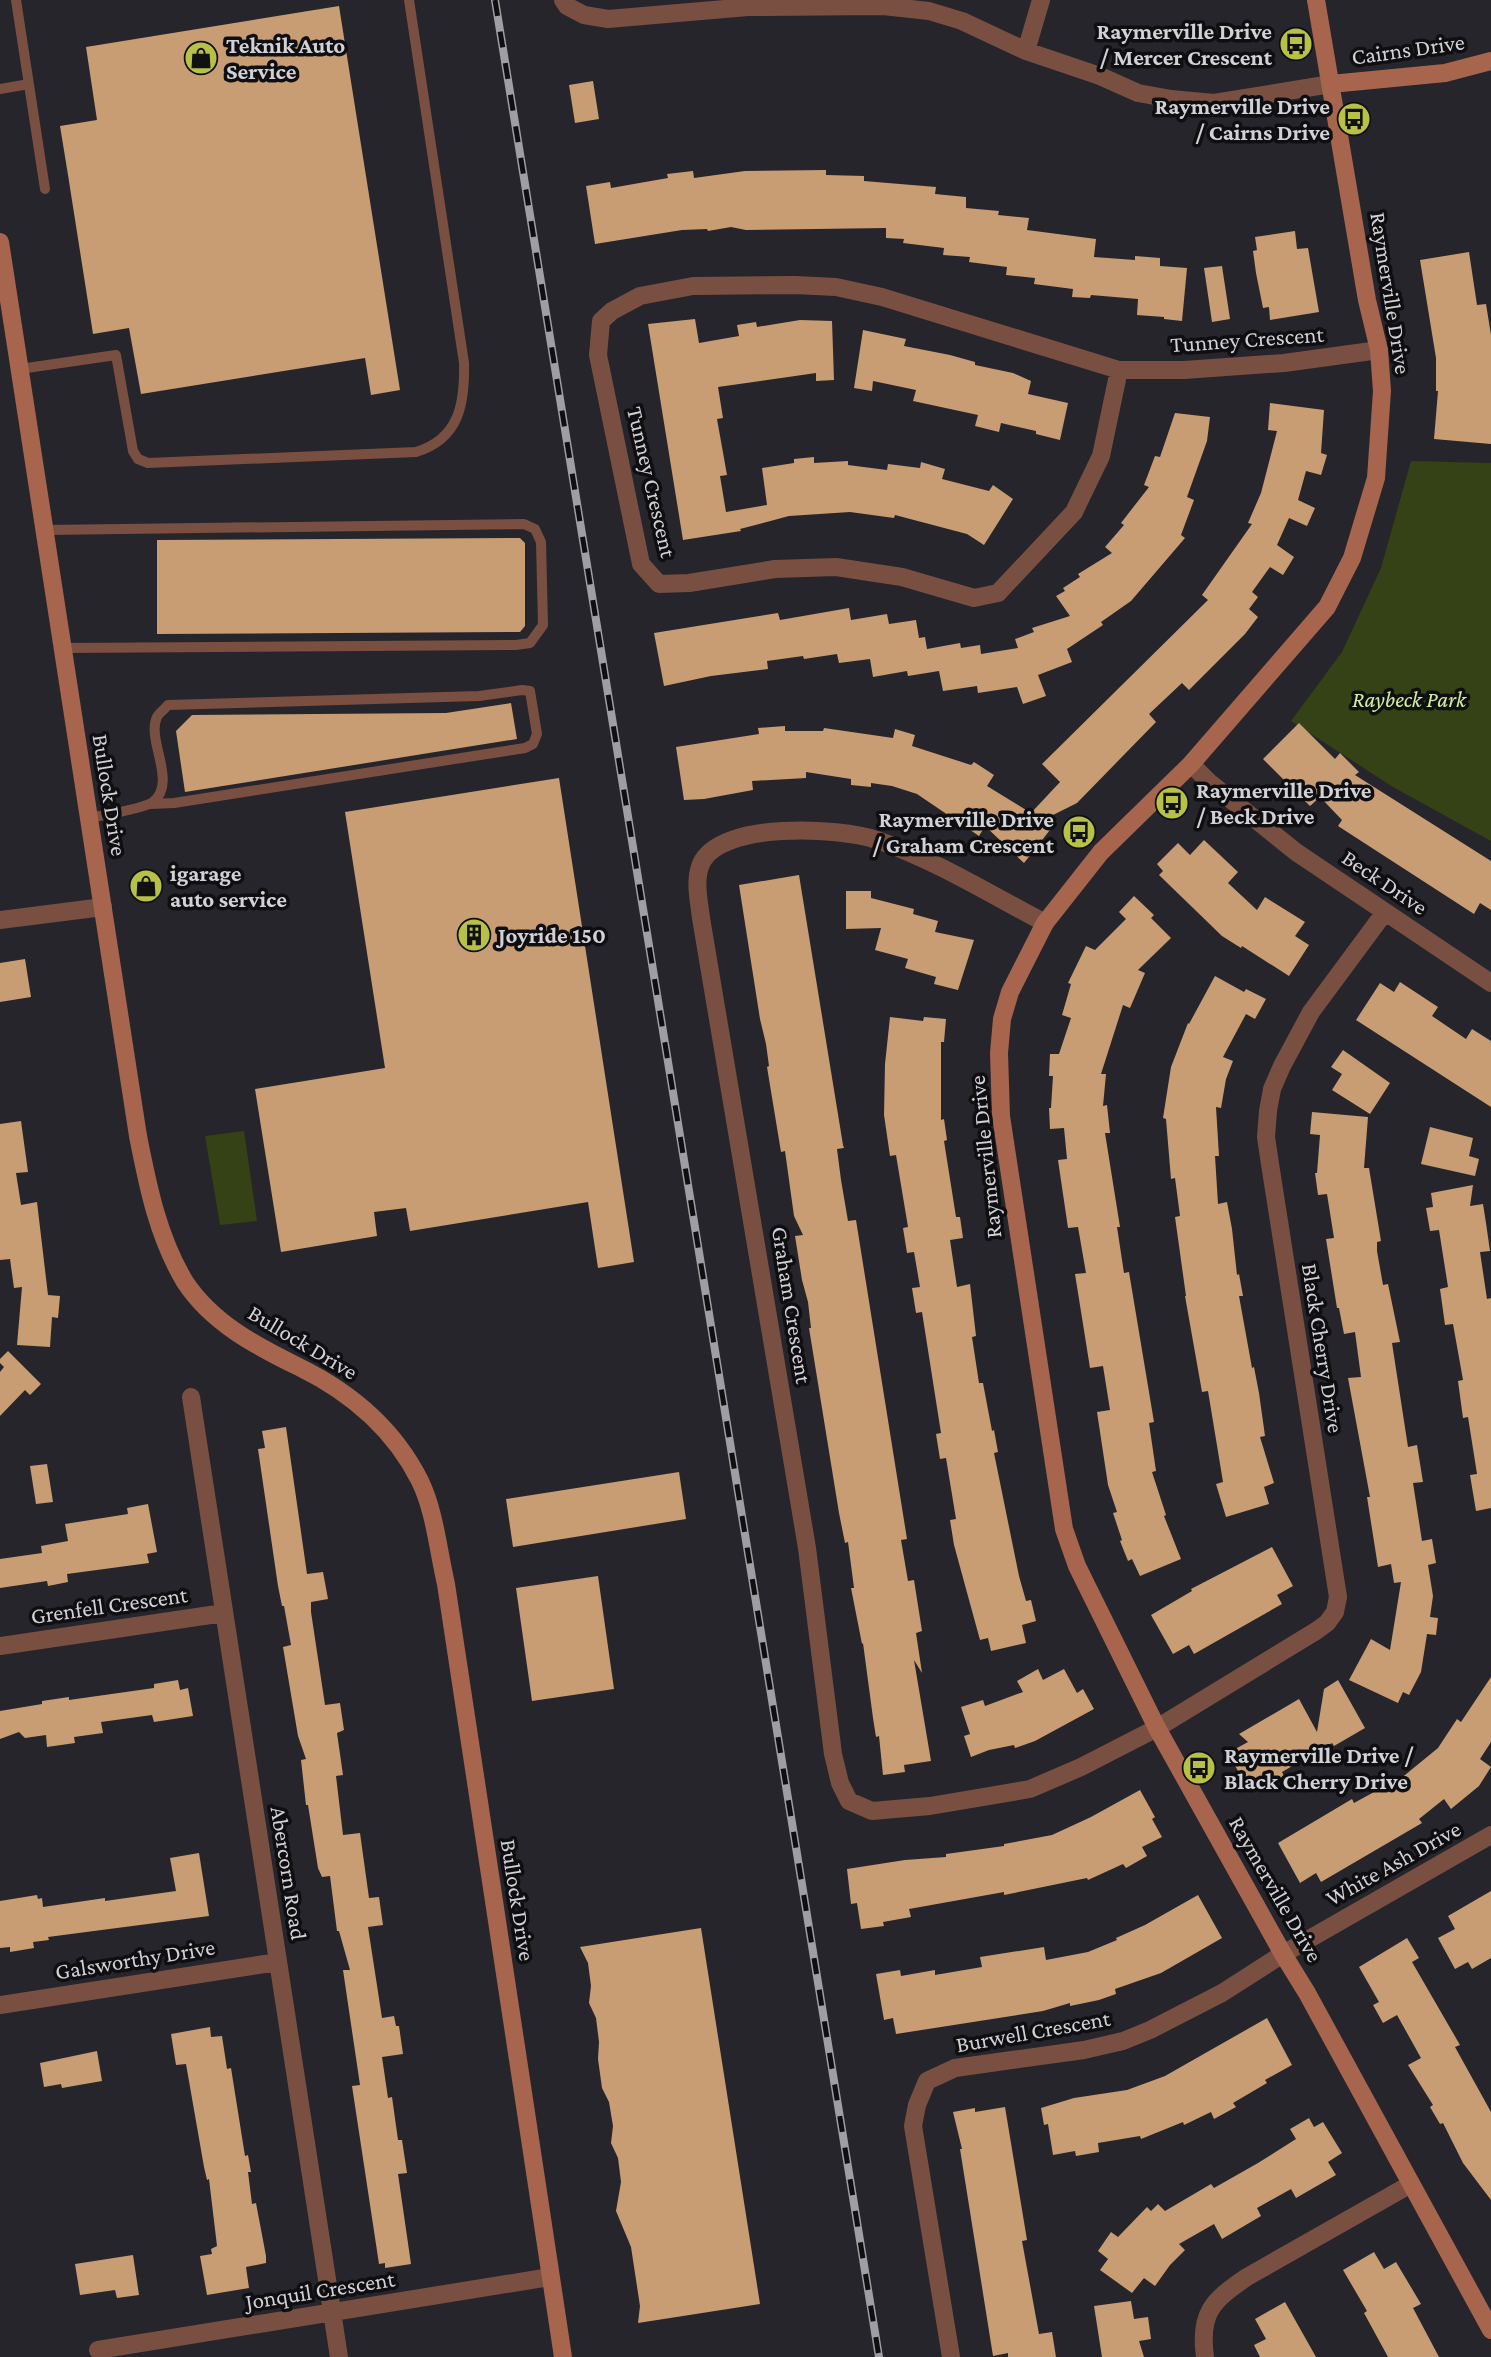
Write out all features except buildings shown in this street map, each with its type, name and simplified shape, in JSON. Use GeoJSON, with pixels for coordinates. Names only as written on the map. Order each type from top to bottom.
{"type":"FeatureCollection","features":[{"type":"Feature","properties":{"kind":"street"},"geometry":{"type":"LineString","coordinates":[[564,0],[567,6],[584,15],[608,19],[748,7],[883,6],[929,11],[962,21],[1026,51],[1100,76],[1138,93],[1171,99],[1214,103],[1331,84]]}},
{"type":"Feature","properties":{"kind":"street"},"geometry":{"type":"LineString","coordinates":[[1026,51],[1041,0]]}},
{"type":"Feature","properties":{"kind":"street","name":"Raymerville Drive"},"geometry":{"type":"LineString","coordinates":[[1316,0],[1367,300],[1379,350],[1382,391],[1376,478],[1352,558],[1327,607],[1191,764],[1101,852],[1045,923],[1016,981],[1002,1019],[999,1053],[1000,1116],[1064,1529],[1077,1566],[1157,1728],[1307,1993],[1491,2330]]}},
{"type":"Feature","properties":{"kind":"street","name":"Cairns Drive"},"geometry":{"type":"LineString","coordinates":[[1331,84],[1445,73],[1491,61]]}},
{"type":"Feature","properties":{"kind":"street","name":"Bullock Drive"},"geometry":{"type":"LineString","coordinates":[[0,242],[138,1136],[153,1208],[186,1283],[215,1316],[262,1350],[334,1385],[365,1409],[388,1433],[420,1482],[430,1512],[446,1584],[563,2357]]}},
{"type":"Feature","properties":{"kind":"street","name":"Tunney Crescent"},"geometry":{"type":"LineString","coordinates":[[1119,370],[1101,456],[1074,512],[998,593],[974,598],[902,578],[836,567],[775,569],[689,583],[659,584],[641,564],[614,420],[598,355],[601,321],[612,311],[640,296],[693,286],[795,285],[836,287],[882,297],[1119,370],[1184,370],[1284,363],[1379,350]]}},
{"type":"Feature","properties":{"kind":"street","name":"Beck Drive"},"geometry":{"type":"LineString","coordinates":[[1191,764],[1209,782],[1296,852],[1491,983]]}},
{"type":"Feature","properties":{"kind":"street","name":"Graham Crescent"},"geometry":{"type":"LineString","coordinates":[[1045,923],[917,857],[875,839],[823,830],[756,834],[717,845],[701,864],[697,886],[807,1549],[832,1754],[844,1792],[849,1801],[872,1811],[930,1806],[1030,1789],[1081,1767],[1157,1728]]}},
{"type":"Feature","properties":{"kind":"street"},"geometry":{"type":"LineString","coordinates":[[0,920],[103,907]]}},
{"type":"Feature","properties":{"kind":"street","name":"Black Cherry Drive"},"geometry":{"type":"LineString","coordinates":[[1157,1728],[1316,1631],[1335,1612],[1338,1597],[1332,1555],[1300,1367],[1266,1137],[1272,1089],[1311,1012],[1385,912]]}},
{"type":"Feature","properties":{"kind":"street","name":"Abercorn Road"},"geometry":{"type":"LineString","coordinates":[[191,1397],[339,2357]]}},
{"type":"Feature","properties":{"kind":"street","name":"Grenfell Crescent"},"geometry":{"type":"LineString","coordinates":[[0,1646],[224,1613]]}},
{"type":"Feature","properties":{"kind":"street","name":"White Ash Drive"},"geometry":{"type":"LineString","coordinates":[[1283,1954],[1491,1835]]}},
{"type":"Feature","properties":{"kind":"street","name":"Burwell Crescent"},"geometry":{"type":"LineString","coordinates":[[951,2357],[913,2126],[917,2105],[927,2081],[955,2067],[1084,2050],[1123,2041],[1174,2019],[1222,1993],[1283,1954]]}},
{"type":"Feature","properties":{"kind":"street","name":"Galsworthy Drive"},"geometry":{"type":"LineString","coordinates":[[0,2005],[278,1962]]}},
{"type":"Feature","properties":{"kind":"street"},"geometry":{"type":"LineString","coordinates":[[1205,2357],[1202,2335],[1207,2317],[1210,2308],[1225,2292],[1410,2184]]}},
{"type":"Feature","properties":{"kind":"street","name":"Jonquil Crescent"},"geometry":{"type":"LineString","coordinates":[[98,2350],[550,2277]]}},
{"type":"Feature","properties":{"kind":"lane"},"geometry":{"type":"LineString","coordinates":[[16,0],[45,188]]}},
{"type":"Feature","properties":{"kind":"lane"},"geometry":{"type":"LineString","coordinates":[[20,369],[116,355],[133,451],[138,459],[148,463],[416,452],[434,447],[448,435],[457,418],[461,400],[464,363],[409,0]]}},
{"type":"Feature","properties":{"kind":"lane"},"geometry":{"type":"LineString","coordinates":[[0,89],[29,84]]}},
{"type":"Feature","properties":{"kind":"lane"},"geometry":{"type":"LineString","coordinates":[[45,530],[524,524],[536,529],[541,542],[543,625],[530,643],[63,648]]}},
{"type":"Feature","properties":{"kind":"lane"},"geometry":{"type":"LineString","coordinates":[[89,818],[151,804],[174,803],[526,748],[533,744],[537,734],[530,691],[466,696],[168,705],[157,716],[155,727],[163,781],[158,796],[151,804]]}},
{"type":"Feature","properties":{"kind":"green space","name":"Raybeck Park"},"geometry":{"type":"Polygon","coordinates":[[[1411,461],[1491,463],[1491,841],[1393,787],[1291,721],[1342,652],[1381,568],[1411,461]]]}},
{"type":"Feature","properties":{"kind":"green space"},"geometry":{"type":"Polygon","coordinates":[[[244,1131],[257,1221],[220,1225],[205,1136],[244,1131]]]}},
{"type":"Feature","properties":{"kind":"railway"},"geometry":{"type":"LineString","coordinates":[[495,0],[879,2357]]}},
{"type":"Feature","properties":{"kind":"place","name":"Raymerville Drive / Mercer Crescent"},"geometry":{"type":"Point","coordinates":[1296,44]}},
{"type":"Feature","properties":{"kind":"place","name":"Teknik Auto Service"},"geometry":{"type":"Point","coordinates":[201,58]}},
{"type":"Feature","properties":{"kind":"place","name":"Raymerville Drive / Cairns Drive"},"geometry":{"type":"Point","coordinates":[1354,119]}},
{"type":"Feature","properties":{"kind":"place","name":"Raymerville Drive / Beck Drive"},"geometry":{"type":"Point","coordinates":[1172,803]}},
{"type":"Feature","properties":{"kind":"place","name":"Raymerville Drive / Graham Crescent"},"geometry":{"type":"Point","coordinates":[1079,832]}},
{"type":"Feature","properties":{"kind":"place","name":"igarage auto service"},"geometry":{"type":"Point","coordinates":[146,886]}},
{"type":"Feature","properties":{"kind":"place","name":"Joyride 150"},"geometry":{"type":"Point","coordinates":[474,935]}},
{"type":"Feature","properties":{"kind":"place","name":"Raymerville Drive / Black Cherry Drive"},"geometry":{"type":"Point","coordinates":[1199,1768]}}]}
